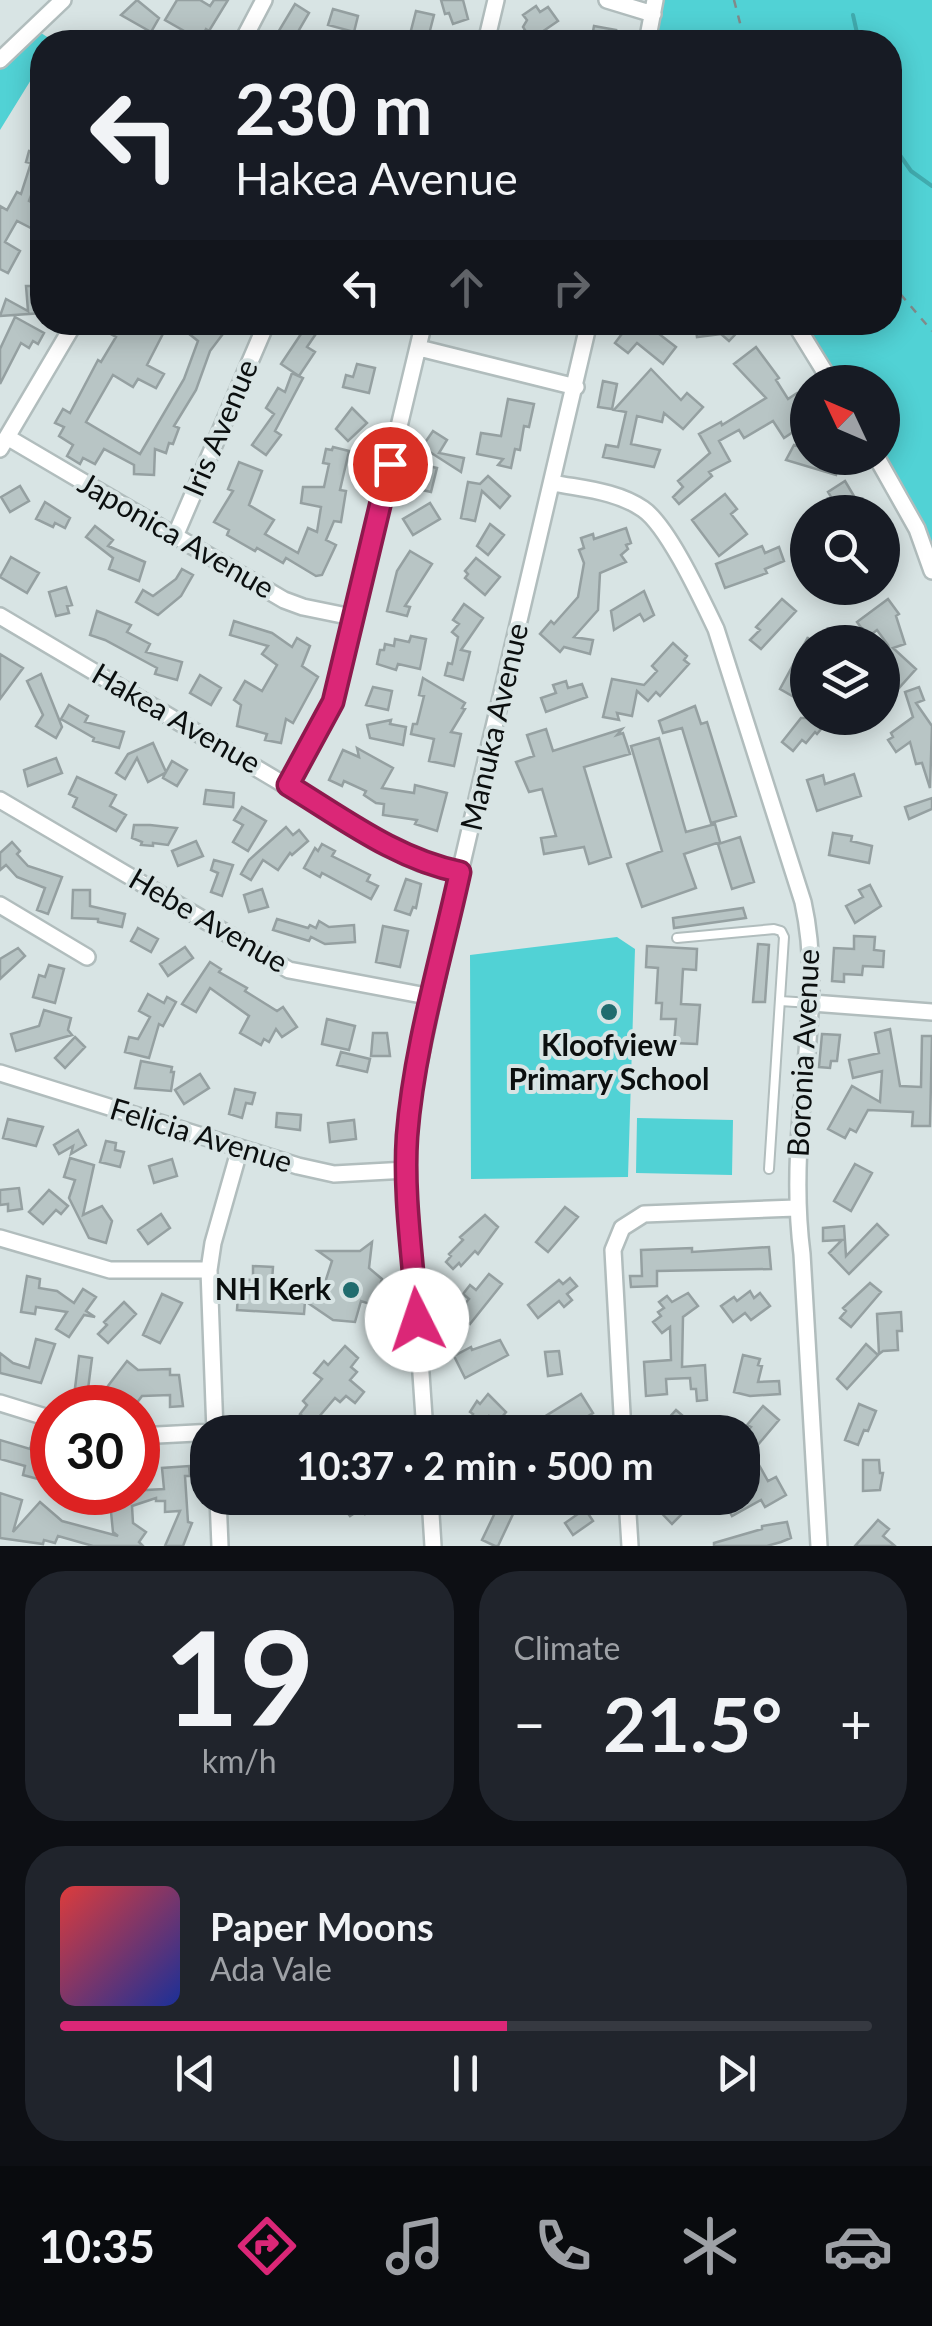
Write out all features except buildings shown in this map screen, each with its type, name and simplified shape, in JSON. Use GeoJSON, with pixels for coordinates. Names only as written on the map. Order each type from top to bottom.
{"type":"FeatureCollection","features":[{"type":"Feature","properties":{"kind":"street"},"geometry":{"type":"LineString","coordinates":[[32,30],[63,0]]}},
{"type":"Feature","properties":{"kind":"street"},"geometry":{"type":"LineString","coordinates":[[248,30],[264,0]]}},
{"type":"Feature","properties":{"kind":"street"},"geometry":{"type":"LineString","coordinates":[[489,30],[496,0]]}},
{"type":"Feature","properties":{"kind":"street"},"geometry":{"type":"LineString","coordinates":[[607,0],[654,7]]}},
{"type":"Feature","properties":{"kind":"street"},"geometry":{"type":"LineString","coordinates":[[0,60],[30,31]]}},
{"type":"Feature","properties":{"kind":"street"},"geometry":{"type":"LineString","coordinates":[[4,443],[67,335]]}},
{"type":"Feature","properties":{"kind":"street","name":"Iris Avenue"},"geometry":{"type":"LineString","coordinates":[[176,534],[261,335]]}},
{"type":"Feature","properties":{"kind":"street"},"geometry":{"type":"LineString","coordinates":[[288,785],[333,702],[422,335]]}},
{"type":"Feature","properties":{"kind":"street","name":"Manuka Avenue"},"geometry":{"type":"LineString","coordinates":[[424,1415],[406,1170],[412,1096],[460,872],[586,335]]}},
{"type":"Feature","properties":{"kind":"street"},"geometry":{"type":"LineString","coordinates":[[802,335],[821,365]]}},
{"type":"Feature","properties":{"kind":"street"},"geometry":{"type":"LineString","coordinates":[[419,348],[576,387]]}},
{"type":"Feature","properties":{"kind":"street","name":"Japonica Avenue"},"geometry":{"type":"LineString","coordinates":[[4,443],[176,534],[284,600],[352,618]]}},
{"type":"Feature","properties":{"kind":"street"},"geometry":{"type":"LineString","coordinates":[[887,475],[917,529],[932,571]]}},
{"type":"Feature","properties":{"kind":"street","name":"Boronia Avenue"},"geometry":{"type":"LineString","coordinates":[[553,483],[616,495],[646,510],[697,590],[716,629],[810,933],[812,1003],[796,1208],[819,1546]]}},
{"type":"Feature","properties":{"kind":"street","name":"Hakea Avenue"},"geometry":{"type":"LineString","coordinates":[[0,616],[406,855],[460,872]]}},
{"type":"Feature","properties":{"kind":"street","name":"Hebe Avenue"},"geometry":{"type":"LineString","coordinates":[[0,800],[289,970],[432,997]]}},
{"type":"Feature","properties":{"kind":"street"},"geometry":{"type":"LineString","coordinates":[[0,904],[86,957]]}},
{"type":"Feature","properties":{"kind":"street"},"geometry":{"type":"LineString","coordinates":[[812,1003],[932,1012]]}},
{"type":"Feature","properties":{"kind":"street","name":"Felicia Avenue"},"geometry":{"type":"LineString","coordinates":[[0,1074],[334,1174],[406,1170]]}},
{"type":"Feature","properties":{"kind":"street"},"geometry":{"type":"LineString","coordinates":[[214,1415],[209,1270],[212,1243],[240,1148]]}},
{"type":"Feature","properties":{"kind":"street"},"geometry":{"type":"LineString","coordinates":[[622,1415],[613,1250],[622,1228],[644,1214],[796,1208]]}},
{"type":"Feature","properties":{"kind":"street"},"geometry":{"type":"LineString","coordinates":[[0,1238],[110,1270],[209,1270]]}},
{"type":"Feature","properties":{"kind":"street"},"geometry":{"type":"LineString","coordinates":[[0,1404],[30,1413]]}},
{"type":"Feature","properties":{"kind":"street"},"geometry":{"type":"LineString","coordinates":[[160,1435],[190,1433]]}},
{"type":"Feature","properties":{"kind":"street"},"geometry":{"type":"LineString","coordinates":[[219,1515],[220,1546]]}},
{"type":"Feature","properties":{"kind":"street"},"geometry":{"type":"LineString","coordinates":[[431,1515],[434,1546]]}},
{"type":"Feature","properties":{"kind":"street"},"geometry":{"type":"LineString","coordinates":[[628,1515],[630,1546]]}},
{"type":"Feature","properties":{"kind":"lane"},"geometry":{"type":"LineString","coordinates":[[677,938],[774,928],[781,931],[784,948],[768,1170]]}},
{"type":"Feature","properties":{"kind":"lane"},"geometry":{"type":"LineString","coordinates":[[780,1001],[812,1003]]}},
{"type":"Feature","properties":{"kind":"path"},"geometry":{"type":"LineString","coordinates":[[734,0],[742,30]]}},
{"type":"Feature","properties":{"kind":"path"},"geometry":{"type":"LineString","coordinates":[[902,296],[932,331]]}},
{"type":"Feature","properties":{"kind":"shaded area"},"geometry":{"type":"Polygon","coordinates":[[[655,0],[932,0],[932,556],[891,475],[900,475],[900,365],[826,365],[808,335],[902,335],[902,30],[649,30],[655,0]]]}},
{"type":"Feature","properties":{"kind":"shaded area"},"geometry":{"type":"Polygon","coordinates":[[[30,42],[30,81],[0,130],[0,68],[30,42]]]}},
{"type":"Feature","properties":{"kind":"shaded area"},"geometry":{"type":"Polygon","coordinates":[[[617,937],[635,949],[628,1177],[471,1179],[470,955],[617,937]]]}},
{"type":"Feature","properties":{"kind":"shaded area"},"geometry":{"type":"Polygon","coordinates":[[[637,1118],[733,1120],[732,1175],[636,1173],[637,1118]]]}},
{"type":"Feature","properties":{"kind":"waterway"},"geometry":{"type":"LineString","coordinates":[[853,15],[856,30]]}},
{"type":"Feature","properties":{"kind":"waterway"},"geometry":{"type":"LineString","coordinates":[[902,158],[911,171],[932,186]]}},
{"type":"Feature","properties":{"kind":"place","name":"Kloofview Primary School"},"geometry":{"type":"Point","coordinates":[609,1012]}},
{"type":"Feature","properties":{"kind":"place","name":"NH Kerk"},"geometry":{"type":"Point","coordinates":[351,1290]}},
{"type":"Feature","properties":{"kind":"route"},"geometry":{"type":"LineString","coordinates":[[390,464],[333,702],[288,785],[391,848],[420,862],[460,872],[412,1096],[408,1135],[406,1170],[417,1320]]}}]}
